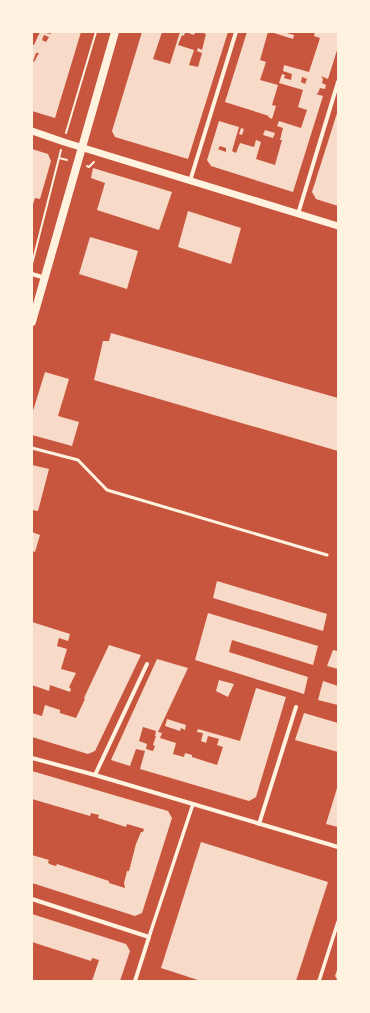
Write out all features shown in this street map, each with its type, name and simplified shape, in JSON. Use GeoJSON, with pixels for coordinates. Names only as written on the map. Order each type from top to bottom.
{"type":"FeatureCollection","features":[{"type":"Feature","properties":{"kind":"main road"},"geometry":{"type":"LineString","coordinates":[[32,322],[115,32]]}},
{"type":"Feature","properties":{"kind":"street"},"geometry":{"type":"LineString","coordinates":[[190,181],[236,32]]}},
{"type":"Feature","properties":{"kind":"street"},"geometry":{"type":"LineString","coordinates":[[298,214],[338,82]]}},
{"type":"Feature","properties":{"kind":"street"},"geometry":{"type":"LineString","coordinates":[[32,131],[338,226]]}},
{"type":"Feature","properties":{"kind":"street"},"geometry":{"type":"LineString","coordinates":[[32,274],[45,278]]}},
{"type":"Feature","properties":{"kind":"street"},"geometry":{"type":"LineString","coordinates":[[95,775],[147,664]]}},
{"type":"Feature","properties":{"kind":"street"},"geometry":{"type":"LineString","coordinates":[[260,824],[296,707]]}},
{"type":"Feature","properties":{"kind":"street"},"geometry":{"type":"LineString","coordinates":[[32,758],[95,775],[338,847]]}},
{"type":"Feature","properties":{"kind":"street"},"geometry":{"type":"LineString","coordinates":[[135,981],[193,804]]}},
{"type":"Feature","properties":{"kind":"street"},"geometry":{"type":"LineString","coordinates":[[32,899],[149,937]]}},
{"type":"Feature","properties":{"kind":"street"},"geometry":{"type":"LineString","coordinates":[[319,981],[338,922]]}},
{"type":"Feature","properties":{"kind":"lane"},"geometry":{"type":"LineString","coordinates":[[32,448],[78,460],[107,490],[327,556]]}},
{"type":"Feature","properties":{"kind":"building"},"geometry":{"type":"Polygon","coordinates":[[[40,32],[51,34],[51,32],[81,32],[55,118],[32,111],[32,44],[34,45],[40,32]],[[44,35],[42,40],[46,42],[49,37],[44,35]],[[36,53],[33,61],[34,62],[39,53],[36,53]]]}},
{"type":"Feature","properties":{"kind":"building"},"geometry":{"type":"Polygon","coordinates":[[[142,32],[162,32],[153,59],[170,64],[180,32],[185,32],[184,36],[182,35],[178,45],[194,50],[189,65],[198,67],[202,53],[197,51],[198,48],[202,50],[206,34],[200,32],[228,32],[188,159],[115,137],[112,131],[142,32]]]}},
{"type":"Feature","properties":{"kind":"building"},"geometry":{"type":"Polygon","coordinates":[[[186,32],[195,32],[194,35],[186,32]]]}},
{"type":"Feature","properties":{"kind":"building"},"geometry":{"type":"Polygon","coordinates":[[[247,32],[268,32],[260,60],[266,62],[260,80],[278,85],[272,105],[276,106],[272,119],[268,117],[269,116],[225,102],[247,32]]]}},
{"type":"Feature","properties":{"kind":"building"},"geometry":{"type":"Polygon","coordinates":[[[271,32],[283,32],[294,35],[293,39],[271,32]]]}},
{"type":"Feature","properties":{"kind":"building"},"geometry":{"type":"Polygon","coordinates":[[[315,32],[338,32],[338,47],[328,79],[321,76],[323,79],[322,83],[326,85],[325,89],[320,88],[316,94],[323,96],[293,192],[211,166],[207,160],[219,121],[239,127],[232,151],[236,153],[240,143],[254,147],[256,140],[261,142],[256,159],[275,165],[282,140],[280,140],[283,128],[277,126],[279,121],[301,128],[307,110],[298,107],[303,90],[279,83],[282,74],[285,75],[284,78],[291,80],[292,74],[283,71],[284,65],[309,72],[320,38],[314,36],[315,32]],[[302,77],[301,82],[305,84],[307,79],[302,77]],[[220,146],[218,149],[226,152],[226,148],[220,146]]]}},
{"type":"Feature","properties":{"kind":"building"},"geometry":{"type":"Polygon","coordinates":[[[338,110],[338,206],[316,199],[312,192],[338,110]]]}},
{"type":"Feature","properties":{"kind":"building"},"geometry":{"type":"Polygon","coordinates":[[[241,128],[244,129],[242,135],[239,134],[241,128]]]}},
{"type":"Feature","properties":{"kind":"building"},"geometry":{"type":"Polygon","coordinates":[[[265,130],[275,133],[273,138],[263,135],[265,130]]]}},
{"type":"Feature","properties":{"kind":"building"},"geometry":{"type":"Polygon","coordinates":[[[32,149],[48,154],[51,161],[40,199],[35,198],[32,207],[32,149]]]}},
{"type":"Feature","properties":{"kind":"building"},"geometry":{"type":"Polygon","coordinates":[[[93,168],[172,192],[159,230],[97,210],[105,183],[91,178],[93,168]]]}},
{"type":"Feature","properties":{"kind":"building"},"geometry":{"type":"Polygon","coordinates":[[[188,211],[241,228],[231,264],[178,247],[188,211]]]}},
{"type":"Feature","properties":{"kind":"building"},"geometry":{"type":"Polygon","coordinates":[[[90,237],[138,251],[127,289],[79,274],[90,237]]]}},
{"type":"Feature","properties":{"kind":"building"},"geometry":{"type":"Polygon","coordinates":[[[111,333],[338,398],[338,451],[94,380],[103,341],[109,341],[111,333]]]}},
{"type":"Feature","properties":{"kind":"building"},"geometry":{"type":"Polygon","coordinates":[[[45,372],[69,379],[58,416],[79,422],[72,446],[32,435],[32,414],[45,372]]]}},
{"type":"Feature","properties":{"kind":"building"},"geometry":{"type":"Polygon","coordinates":[[[32,465],[49,469],[38,511],[32,510],[32,465]]]}},
{"type":"Feature","properties":{"kind":"building"},"geometry":{"type":"Polygon","coordinates":[[[32,532],[40,535],[35,552],[32,551],[32,532]]]}},
{"type":"Feature","properties":{"kind":"building"},"geometry":{"type":"Polygon","coordinates":[[[217,581],[327,614],[323,631],[213,598],[217,581]]]}},
{"type":"Feature","properties":{"kind":"building"},"geometry":{"type":"Polygon","coordinates":[[[208,613],[318,646],[313,665],[232,640],[229,652],[308,677],[304,694],[195,660],[208,613]]]}},
{"type":"Feature","properties":{"kind":"building"},"geometry":{"type":"Polygon","coordinates":[[[32,622],[70,634],[68,641],[59,638],[57,646],[67,649],[61,669],[76,673],[69,687],[71,689],[70,692],[50,685],[49,691],[32,685],[32,622]]]}},
{"type":"Feature","properties":{"kind":"building"},"geometry":{"type":"Polygon","coordinates":[[[109,645],[141,655],[95,751],[88,754],[32,737],[32,713],[42,716],[45,705],[60,710],[60,713],[76,718],[109,645]]]}},
{"type":"Feature","properties":{"kind":"building"},"geometry":{"type":"Polygon","coordinates":[[[333,650],[338,651],[338,669],[327,666],[333,650]]]}},
{"type":"Feature","properties":{"kind":"building"},"geometry":{"type":"Polygon","coordinates":[[[157,659],[188,668],[158,732],[162,733],[160,738],[176,743],[173,754],[184,757],[185,753],[192,755],[192,757],[217,765],[223,747],[217,745],[219,739],[208,736],[206,743],[201,741],[203,733],[197,732],[198,729],[240,741],[256,688],[286,697],[256,797],[249,801],[140,769],[145,751],[136,749],[130,766],[111,760],[157,659]],[[143,727],[139,741],[147,744],[146,749],[153,751],[155,746],[153,745],[156,731],[143,727]]]}},
{"type":"Feature","properties":{"kind":"building"},"geometry":{"type":"Polygon","coordinates":[[[219,680],[234,684],[228,697],[216,691],[219,680]]]}},
{"type":"Feature","properties":{"kind":"building"},"geometry":{"type":"Polygon","coordinates":[[[323,681],[338,686],[338,705],[318,700],[323,681]]]}},
{"type":"Feature","properties":{"kind":"building"},"geometry":{"type":"Polygon","coordinates":[[[304,713],[338,723],[338,752],[295,740],[304,713]]]}},
{"type":"Feature","properties":{"kind":"building"},"geometry":{"type":"Polygon","coordinates":[[[167,719],[186,725],[185,730],[181,728],[180,731],[165,726],[167,719]]]}},
{"type":"Feature","properties":{"kind":"building"},"geometry":{"type":"Polygon","coordinates":[[[32,771],[168,811],[172,818],[142,913],[135,916],[32,883],[32,855],[49,860],[48,863],[52,865],[56,866],[57,864],[109,881],[109,883],[125,888],[124,883],[127,871],[129,871],[136,844],[141,832],[143,832],[144,829],[127,824],[126,827],[98,818],[99,815],[91,813],[90,816],[32,799],[32,771]]]}},
{"type":"Feature","properties":{"kind":"building"},"geometry":{"type":"Polygon","coordinates":[[[338,785],[338,827],[326,824],[338,785]]]}},
{"type":"Feature","properties":{"kind":"building"},"geometry":{"type":"Polygon","coordinates":[[[201,842],[328,882],[296,981],[201,981],[161,968],[201,842]]]}},
{"type":"Feature","properties":{"kind":"building"},"geometry":{"type":"Polygon","coordinates":[[[32,914],[126,944],[130,951],[120,981],[92,981],[99,960],[92,958],[91,961],[32,942],[32,914]]]}},
{"type":"Feature","properties":{"kind":"building"},"geometry":{"type":"Polygon","coordinates":[[[338,967],[338,981],[335,976],[338,967]]]}}]}
